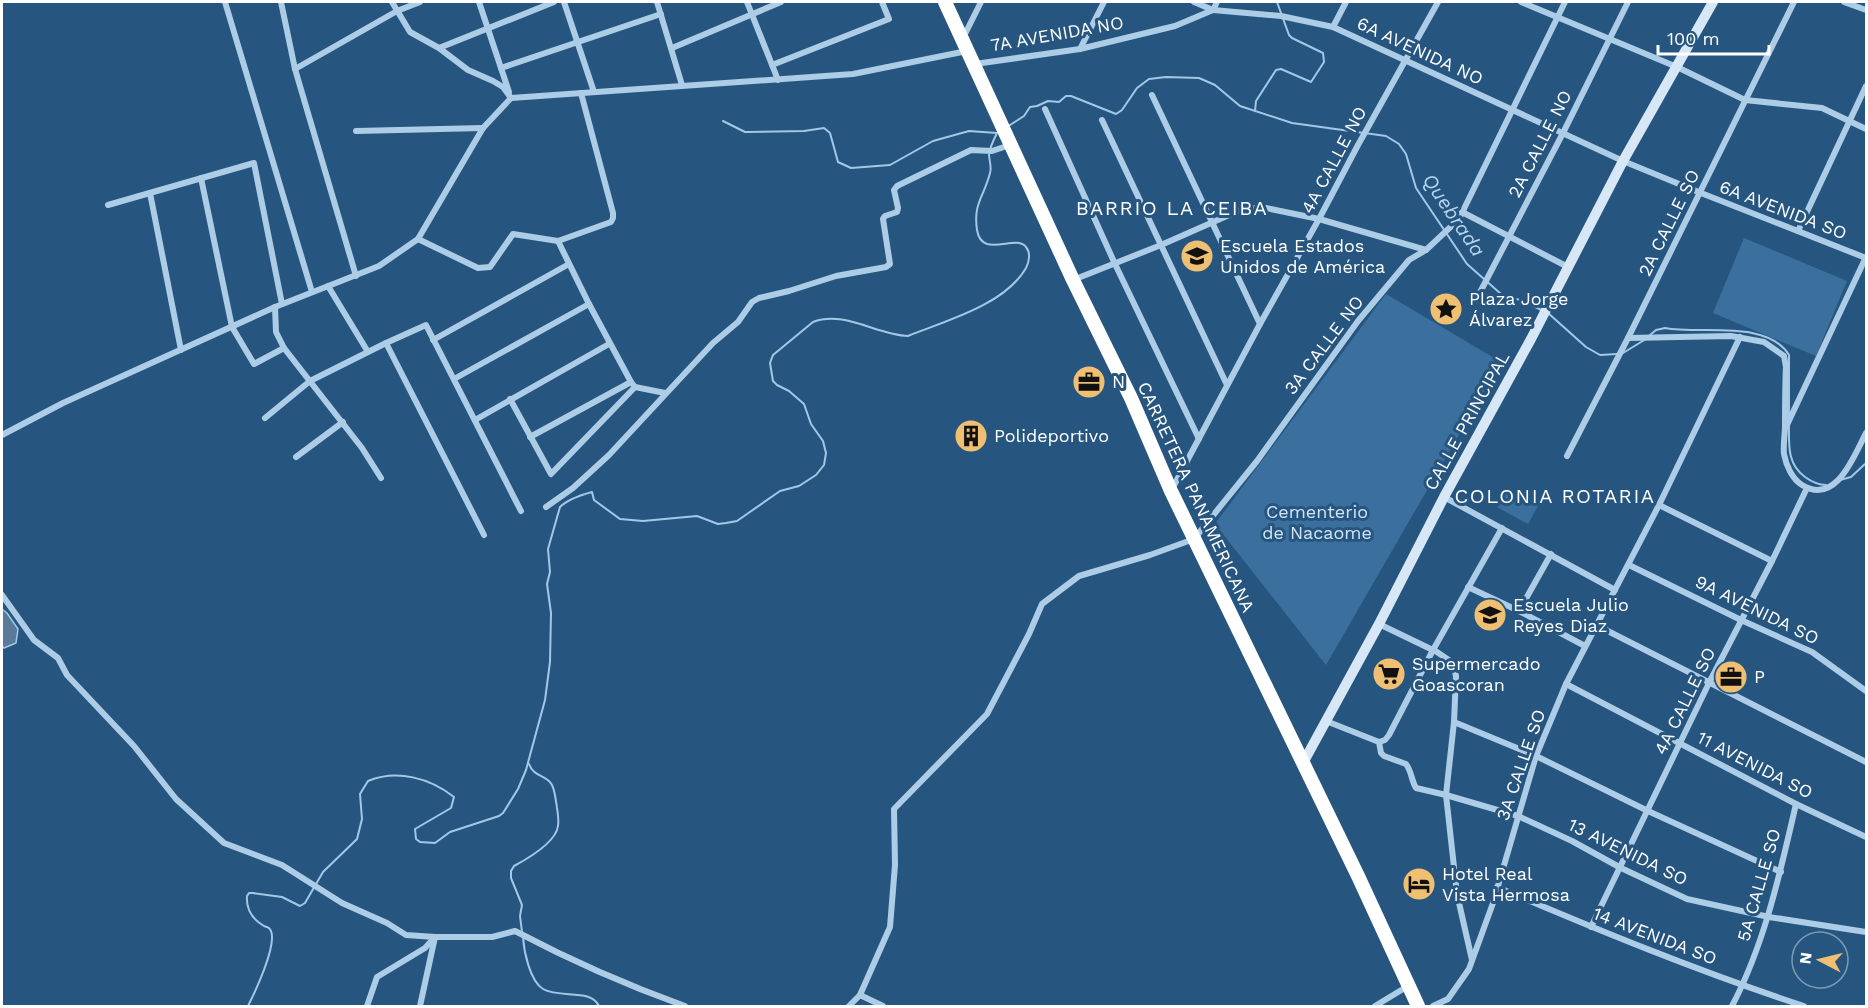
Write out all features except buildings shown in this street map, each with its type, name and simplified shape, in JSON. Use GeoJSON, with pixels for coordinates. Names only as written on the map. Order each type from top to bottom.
{"type":"FeatureCollection","features":[{"type":"Feature","properties":{"kind":"highway","name":"CARRETERA PANAMERICANA"},"geometry":{"type":"LineString","coordinates":[[945,2],[1073,280],[1131,398],[1171,491],[1418,1006]]}},
{"type":"Feature","properties":{"kind":"street"},"geometry":{"type":"LineString","coordinates":[[225,2],[312,292]]}},
{"type":"Feature","properties":{"kind":"street"},"geometry":{"type":"LineString","coordinates":[[281,2],[295,69],[356,276]]}},
{"type":"Feature","properties":{"kind":"street"},"geometry":{"type":"LineString","coordinates":[[392,2],[410,32],[439,48],[468,70],[503,87],[511,98]]}},
{"type":"Feature","properties":{"kind":"street"},"geometry":{"type":"LineString","coordinates":[[295,69],[397,11],[420,2]]}},
{"type":"Feature","properties":{"kind":"street"},"geometry":{"type":"LineString","coordinates":[[479,2],[511,98]]}},
{"type":"Feature","properties":{"kind":"street"},"geometry":{"type":"LineString","coordinates":[[439,48],[554,2]]}},
{"type":"Feature","properties":{"kind":"street"},"geometry":{"type":"LineString","coordinates":[[564,2],[594,92]]}},
{"type":"Feature","properties":{"kind":"street"},"geometry":{"type":"LineString","coordinates":[[657,2],[682,85]]}},
{"type":"Feature","properties":{"kind":"street"},"geometry":{"type":"LineString","coordinates":[[747,2],[778,80]]}},
{"type":"Feature","properties":{"kind":"street"},"geometry":{"type":"LineString","coordinates":[[672,48],[781,2]]}},
{"type":"Feature","properties":{"kind":"street"},"geometry":{"type":"LineString","coordinates":[[772,65],[889,19],[882,2]]}},
{"type":"Feature","properties":{"kind":"street"},"geometry":{"type":"LineString","coordinates":[[2,435],[63,404],[278,306],[379,266],[418,239],[483,128],[511,98],[778,80],[874,70],[965,45],[981,2]]}},
{"type":"Feature","properties":{"kind":"street"},"geometry":{"type":"LineString","coordinates":[[1080,48],[1104,2]]}},
{"type":"Feature","properties":{"kind":"street","name":"6A AVENIDA NO"},"geometry":{"type":"LineString","coordinates":[[1194,2],[1213,10],[1281,16],[1333,27],[1623,161]]}},
{"type":"Feature","properties":{"kind":"street"},"geometry":{"type":"LineString","coordinates":[[1213,10],[1217,2]]}},
{"type":"Feature","properties":{"kind":"street"},"geometry":{"type":"LineString","coordinates":[[1333,27],[1346,2]]}},
{"type":"Feature","properties":{"kind":"street","name":"4A CALLE NO"},"geometry":{"type":"LineString","coordinates":[[1171,491],[1260,324],[1438,2]]}},
{"type":"Feature","properties":{"kind":"street"},"geometry":{"type":"LineString","coordinates":[[1521,2],[1677,67],[1745,100],[1822,108],[1866,129]]}},
{"type":"Feature","properties":{"kind":"street"},"geometry":{"type":"LineString","coordinates":[[1557,17],[1564,2]]}},
{"type":"Feature","properties":{"kind":"street","name":"2A CALLE NO"},"geometry":{"type":"LineString","coordinates":[[1476,300],[1628,2]]}},
{"type":"Feature","properties":{"kind":"street","name":"CALLE PRINCIPAL"},"geometry":{"type":"LineString","coordinates":[[1303,763],[1540,322],[1623,161],[1713,2]]}},
{"type":"Feature","properties":{"kind":"street","name":"2A CALLE SO"},"geometry":{"type":"LineString","coordinates":[[1567,456],[1701,194],[1794,2]]}},
{"type":"Feature","properties":{"kind":"street"},"geometry":{"type":"LineString","coordinates":[[1844,2],[1866,10]]}},
{"type":"Feature","properties":{"kind":"street","name":"7A AVENIDA NO"},"geometry":{"type":"LineString","coordinates":[[975,64],[1080,48],[1175,26],[1213,10]]}},
{"type":"Feature","properties":{"kind":"street"},"geometry":{"type":"LineString","coordinates":[[501,68],[661,14]]}},
{"type":"Feature","properties":{"kind":"street","name":"3A CALLE NO"},"geometry":{"type":"LineString","coordinates":[[1194,539],[1257,460],[1358,321],[1409,260],[1426,250],[1459,219],[1557,17]]}},
{"type":"Feature","properties":{"kind":"street"},"geometry":{"type":"LineString","coordinates":[[1798,231],[1866,86]]}},
{"type":"Feature","properties":{"kind":"street"},"geometry":{"type":"LineString","coordinates":[[418,239],[478,268],[490,267],[513,234],[558,241],[609,223],[613,218],[581,93]]}},
{"type":"Feature","properties":{"kind":"street"},"geometry":{"type":"LineString","coordinates":[[1152,95],[1260,324]]}},
{"type":"Feature","properties":{"kind":"street"},"geometry":{"type":"LineString","coordinates":[[1044,110],[1199,439]]}},
{"type":"Feature","properties":{"kind":"street"},"geometry":{"type":"LineString","coordinates":[[1102,120],[1227,385]]}},
{"type":"Feature","properties":{"kind":"street"},"geometry":{"type":"LineString","coordinates":[[356,131],[483,128]]}},
{"type":"Feature","properties":{"kind":"street"},"geometry":{"type":"LineString","coordinates":[[546,507],[573,488],[609,455],[713,343],[738,322],[752,302],[836,276],[886,267],[890,264],[883,219],[897,212],[894,190],[897,186],[971,150],[992,151],[1006,134]]}},
{"type":"Feature","properties":{"kind":"street","name":"6A AVENIDA SO"},"geometry":{"type":"LineString","coordinates":[[1623,161],[1866,258]]}},
{"type":"Feature","properties":{"kind":"street"},"geometry":{"type":"LineString","coordinates":[[108,205],[254,163],[278,306],[276,332],[284,348],[343,422],[381,478]]}},
{"type":"Feature","properties":{"kind":"street"},"geometry":{"type":"LineString","coordinates":[[201,178],[232,327],[254,364],[284,348]]}},
{"type":"Feature","properties":{"kind":"street"},"geometry":{"type":"LineString","coordinates":[[150,193],[181,350]]}},
{"type":"Feature","properties":{"kind":"street"},"geometry":{"type":"LineString","coordinates":[[1073,280],[1245,208],[1266,208],[1319,219],[1426,250]]}},
{"type":"Feature","properties":{"kind":"street"},"geometry":{"type":"LineString","coordinates":[[1462,212],[1568,267]]}},
{"type":"Feature","properties":{"kind":"street"},"geometry":{"type":"LineString","coordinates":[[558,241],[609,344],[633,384]]}},
{"type":"Feature","properties":{"kind":"street"},"geometry":{"type":"LineString","coordinates":[[1785,430],[1866,258]]}},
{"type":"Feature","properties":{"kind":"street"},"geometry":{"type":"LineString","coordinates":[[433,340],[570,264]]}},
{"type":"Feature","properties":{"kind":"street"},"geometry":{"type":"LineString","coordinates":[[328,286],[368,352]]}},
{"type":"Feature","properties":{"kind":"street"},"geometry":{"type":"LineString","coordinates":[[454,379],[589,304]]}},
{"type":"Feature","properties":{"kind":"street"},"geometry":{"type":"LineString","coordinates":[[265,418],[310,381],[426,325],[520,511]]}},
{"type":"Feature","properties":{"kind":"street"},"geometry":{"type":"LineString","coordinates":[[1628,338],[1740,337],[1764,342],[1784,356],[1786,367],[1784,455],[1790,472],[1797,482],[1809,490],[1822,490],[1834,485],[1842,477],[1866,433]]}},
{"type":"Feature","properties":{"kind":"street","name":"3A CALLE SO"},"geometry":{"type":"LineString","coordinates":[[1433,1006],[1448,999],[1469,969],[1497,887],[1536,756],[1566,684],[1629,565],[1740,337]]}},
{"type":"Feature","properties":{"kind":"street"},"geometry":{"type":"LineString","coordinates":[[386,343],[484,534]]}},
{"type":"Feature","properties":{"kind":"street"},"geometry":{"type":"LineString","coordinates":[[475,420],[609,344]]}},
{"type":"Feature","properties":{"kind":"street"},"geometry":{"type":"LineString","coordinates":[[530,437],[633,384],[665,393]]}},
{"type":"Feature","properties":{"kind":"street"},"geometry":{"type":"LineString","coordinates":[[510,399],[551,474],[633,384]]}},
{"type":"Feature","properties":{"kind":"street"},"geometry":{"type":"LineString","coordinates":[[296,457],[343,422]]}},
{"type":"Feature","properties":{"kind":"street","name":"4A CALLE SO"},"geometry":{"type":"LineString","coordinates":[[1591,927],[1806,488]]}},
{"type":"Feature","properties":{"kind":"street"},"geometry":{"type":"LineString","coordinates":[[1444,497],[1615,590]]}},
{"type":"Feature","properties":{"kind":"street"},"geometry":{"type":"LineString","coordinates":[[1659,505],[1772,561]]}},
{"type":"Feature","properties":{"kind":"street"},"geometry":{"type":"LineString","coordinates":[[1326,721],[1379,742],[1385,740],[1502,528]]}},
{"type":"Feature","properties":{"kind":"street"},"geometry":{"type":"LineString","coordinates":[[849,1006],[860,995],[890,927],[895,865],[894,809],[987,714],[1042,604],[1079,576],[1194,539]]}},
{"type":"Feature","properties":{"kind":"street"},"geometry":{"type":"LineString","coordinates":[[1519,610],[1551,554]]}},
{"type":"Feature","properties":{"kind":"street","name":"9A AVENIDA SO"},"geometry":{"type":"LineString","coordinates":[[1629,565],[1812,652],[1866,691]]}},
{"type":"Feature","properties":{"kind":"street"},"geometry":{"type":"LineString","coordinates":[[1468,587],[1519,610],[1586,645]]}},
{"type":"Feature","properties":{"kind":"street"},"geometry":{"type":"LineString","coordinates":[[2,595],[34,640],[58,658],[67,675],[134,746],[176,799],[224,843],[282,865],[342,903],[387,922],[406,935],[492,937],[514,931],[614,979],[684,1006]]}},
{"type":"Feature","properties":{"kind":"street"},"geometry":{"type":"LineString","coordinates":[[1379,624],[1433,650],[1453,663],[1456,676],[1454,722],[1446,795],[1456,894],[1472,960]]}},
{"type":"Feature","properties":{"kind":"street"},"geometry":{"type":"LineString","coordinates":[[1596,625],[1866,762]]}},
{"type":"Feature","properties":{"kind":"street","name":"11 AVENIDA SO"},"geometry":{"type":"LineString","coordinates":[[1566,684],[1796,804],[1866,837]]}},
{"type":"Feature","properties":{"kind":"street"},"geometry":{"type":"LineString","coordinates":[[1454,722],[1536,756],[1780,872]]}},
{"type":"Feature","properties":{"kind":"street","name":"13 AVENIDA SO"},"geometry":{"type":"LineString","coordinates":[[1379,742],[1381,753],[1384,756],[1406,764],[1416,788],[1518,816],[1687,899],[1769,917],[1866,932]]}},
{"type":"Feature","properties":{"kind":"street","name":"5A CALLE SO"},"geometry":{"type":"LineString","coordinates":[[1732,1006],[1743,986],[1769,917],[1796,804]]}},
{"type":"Feature","properties":{"kind":"street","name":"14 AVENIDA SO"},"geometry":{"type":"LineString","coordinates":[[1497,887],[1591,927],[1743,986],[1804,1006]]}},
{"type":"Feature","properties":{"kind":"street"},"geometry":{"type":"LineString","coordinates":[[367,1006],[377,977],[425,948],[435,937]]}},
{"type":"Feature","properties":{"kind":"street"},"geometry":{"type":"LineString","coordinates":[[420,1006],[435,937]]}},
{"type":"Feature","properties":{"kind":"street"},"geometry":{"type":"LineString","coordinates":[[1375,1006],[1408,986]]}},
{"type":"Feature","properties":{"kind":"street"},"geometry":{"type":"LineString","coordinates":[[860,995],[883,1006]]}},
{"type":"Feature","properties":{"kind":"green space"},"geometry":{"type":"Polygon","coordinates":[[[1744,238],[1847,281],[1816,356],[1713,313],[1744,238]]]}},
{"type":"Feature","properties":{"kind":"green space","name":"Cementerio de Nacaome"},"geometry":{"type":"Polygon","coordinates":[[[1386,294],[1501,362],[1326,665],[1215,524],[1386,294]]]}},
{"type":"Feature","properties":{"kind":"green space"},"geometry":{"type":"Polygon","coordinates":[[[1506,489],[1538,506],[1528,524],[1497,507],[1506,489]]]}},
{"type":"Feature","properties":{"kind":"shaded area"},"geometry":{"type":"Polygon","coordinates":[[[2,609],[18,629],[16,643],[4,648],[2,646],[2,609]]]}},
{"type":"Feature","properties":{"kind":"waterway"},"geometry":{"type":"LineString","coordinates":[[1255,111],[1256,101],[1276,70],[1281,69],[1311,82],[1324,62],[1323,53],[1289,35],[1277,2]]}},
{"type":"Feature","properties":{"kind":"waterway","name":"Quebrada"},"geometry":{"type":"LineString","coordinates":[[1007,127],[1024,116],[1030,107],[1048,101],[1059,102],[1066,96],[1116,114],[1122,110],[1137,88],[1149,79],[1166,77],[1199,78],[1215,85],[1240,106],[1292,123],[1386,136],[1399,144],[1406,154],[1416,188],[1467,264],[1501,294],[1526,302],[1543,311]]}},
{"type":"Feature","properties":{"kind":"waterway"},"geometry":{"type":"LineString","coordinates":[[723,121],[745,132],[804,131],[824,128],[830,133],[838,162],[851,168],[890,165],[933,141],[969,131],[997,133]]}},
{"type":"Feature","properties":{"kind":"waterway"},"geometry":{"type":"LineString","coordinates":[[248,1006],[264,969],[272,938],[269,928],[253,917],[247,896],[253,893],[282,897],[300,906],[305,903],[323,872],[357,839],[362,819],[360,794],[368,781],[390,776],[413,777],[435,785],[454,797],[451,808],[415,829],[416,839],[420,842],[435,843],[450,832],[503,813],[518,789],[526,770],[545,700],[550,662],[551,613],[547,584],[550,572],[548,549],[560,507],[563,504],[592,492],[594,500],[620,519],[643,521],[697,516],[718,524],[737,521],[780,491],[799,486],[816,475],[824,465],[826,453],[823,441],[811,424],[804,404],[773,381],[770,363],[773,355],[813,322],[825,319],[849,321],[884,332],[908,336],[956,318],[989,302],[1016,281],[1028,263],[1028,249],[1019,243],[987,244],[980,238],[977,230],[976,213],[988,181],[991,168],[989,154],[997,133]]}},
{"type":"Feature","properties":{"kind":"waterway","name":"Quebrada"},"geometry":{"type":"LineString","coordinates":[[1548,313],[1586,347],[1600,355],[1617,354]]}},
{"type":"Feature","properties":{"kind":"waterway","name":"Quebrada"},"geometry":{"type":"LineString","coordinates":[[1650,335],[1656,330],[1665,328],[1749,332],[1779,344],[1789,355],[1789,416]]}},
{"type":"Feature","properties":{"kind":"waterway","name":"Quebrada"},"geometry":{"type":"LineString","coordinates":[[1623,353],[1646,339]]}},
{"type":"Feature","properties":{"kind":"waterway","name":"Quebrada"},"geometry":{"type":"LineString","coordinates":[[1789,425],[1790,454],[1795,466],[1805,477],[1818,484],[1826,485]]}},
{"type":"Feature","properties":{"kind":"waterway","name":"Quebrada"},"geometry":{"type":"LineString","coordinates":[[1840,480],[1851,477],[1866,463]]}},
{"type":"Feature","properties":{"kind":"waterway"},"geometry":{"type":"LineString","coordinates":[[522,932],[520,916],[522,905],[511,878],[511,871],[514,866],[547,844],[558,826],[552,785],[547,779],[534,772],[529,764]]}},
{"type":"Feature","properties":{"kind":"waterway"},"geometry":{"type":"LineString","coordinates":[[523,937],[528,966],[538,985],[550,992],[589,997],[599,1006]]}},
{"type":"Feature","properties":{"kind":"place","name":"Escuela Estados Unidos de América"},"geometry":{"type":"Point","coordinates":[1197,256]}},
{"type":"Feature","properties":{"kind":"place","name":"Plaza Jorge Álvarez"},"geometry":{"type":"Point","coordinates":[1446,309]}},
{"type":"Feature","properties":{"kind":"place","name":"N"},"geometry":{"type":"Point","coordinates":[1089,382]}},
{"type":"Feature","properties":{"kind":"place","name":"Polideportivo"},"geometry":{"type":"Point","coordinates":[971,436]}},
{"type":"Feature","properties":{"kind":"place","name":"Escuela Julio Reyes Diaz"},"geometry":{"type":"Point","coordinates":[1490,615]}},
{"type":"Feature","properties":{"kind":"place","name":"Supermercado Goascoran"},"geometry":{"type":"Point","coordinates":[1389,674]}},
{"type":"Feature","properties":{"kind":"place","name":"P"},"geometry":{"type":"Point","coordinates":[1731,677]}},
{"type":"Feature","properties":{"kind":"place","name":"Hotel Real Vista Hermosa"},"geometry":{"type":"Point","coordinates":[1419,884]}},
{"type":"Feature","properties":{"kind":"district","name":"BARRIO LA CEIBA"},"geometry":{"type":"Point","coordinates":[1172,208]}},
{"type":"Feature","properties":{"kind":"district","name":"COLONIA ROTARIA"},"geometry":{"type":"Point","coordinates":[1555,496]}}]}
